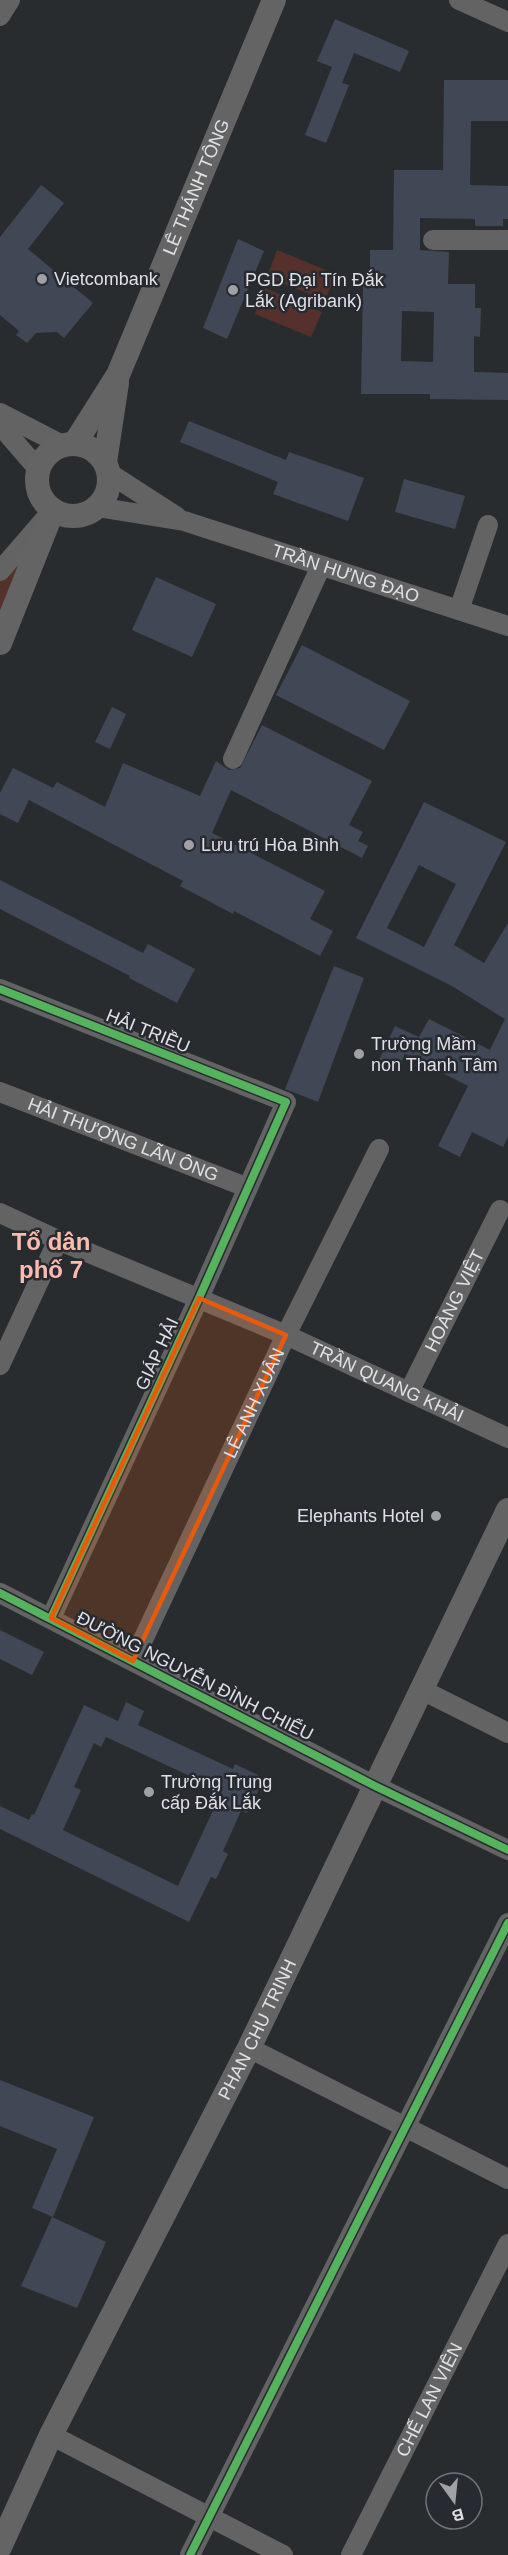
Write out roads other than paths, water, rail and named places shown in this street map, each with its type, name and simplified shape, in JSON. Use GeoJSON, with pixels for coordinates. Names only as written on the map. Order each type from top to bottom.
{"type":"FeatureCollection","features":[{"type":"Feature","properties":{"kind":"main road","name":"LÊ THÁNH TÔNG"},"geometry":{"type":"LineString","coordinates":[[68,444],[118,375],[274,0]]}},
{"type":"Feature","properties":{"kind":"main road","name":"LÊ THÁNH TÔNG"},"geometry":{"type":"LineString","coordinates":[[107,468],[118,375]]}},
{"type":"Feature","properties":{"kind":"main road"},"geometry":{"type":"LineString","coordinates":[[68,444],[87,446],[97,452],[107,468],[107,492],[97,507],[87,513],[76,516],[64,515],[53,510],[39,492],[38,470],[43,459],[51,450],[68,444]]}},
{"type":"Feature","properties":{"kind":"main road"},"geometry":{"type":"LineString","coordinates":[[0,643],[53,510]]}},
{"type":"Feature","properties":{"kind":"main road","name":"PHAN CHU TRINH"},"geometry":{"type":"LineString","coordinates":[[1,2544],[51,2435],[249,2048],[508,1510]]}},
{"type":"Feature","properties":{"kind":"street"},"geometry":{"type":"LineString","coordinates":[[0,16],[10,0]]}},
{"type":"Feature","properties":{"kind":"street"},"geometry":{"type":"LineString","coordinates":[[459,0],[508,22]]}},
{"type":"Feature","properties":{"kind":"street"},"geometry":{"type":"LineString","coordinates":[[433,240],[508,240]]}},
{"type":"Feature","properties":{"kind":"street"},"geometry":{"type":"LineString","coordinates":[[0,413],[68,444]]}},
{"type":"Feature","properties":{"kind":"street"},"geometry":{"type":"LineString","coordinates":[[0,425],[38,470]]}},
{"type":"Feature","properties":{"kind":"street","name":"TRẦN HƯNG ĐẠO"},"geometry":{"type":"LineString","coordinates":[[107,468],[184,521]]}},
{"type":"Feature","properties":{"kind":"street","name":"TRẦN HƯNG ĐẠO"},"geometry":{"type":"LineString","coordinates":[[97,507],[184,521],[508,626]]}},
{"type":"Feature","properties":{"kind":"street"},"geometry":{"type":"LineString","coordinates":[[0,571],[53,510]]}},
{"type":"Feature","properties":{"kind":"street"},"geometry":{"type":"LineString","coordinates":[[459,610],[488,525]]}},
{"type":"Feature","properties":{"kind":"street"},"geometry":{"type":"LineString","coordinates":[[233,759],[321,566]]}},
{"type":"Feature","properties":{"kind":"street","name":"HẢI TRIỀU"},"geometry":{"type":"LineString","coordinates":[[0,988],[286,1102]]}},
{"type":"Feature","properties":{"kind":"street","name":"HẢI THƯỢNG LÃN ÔNG"},"geometry":{"type":"LineString","coordinates":[[0,1092],[246,1187]]}},
{"type":"Feature","properties":{"kind":"street","name":"GIÁP HẢI"},"geometry":{"type":"LineString","coordinates":[[51,1618],[199,1298],[246,1187],[286,1102]]}},
{"type":"Feature","properties":{"kind":"street","name":"LÊ ANH XUÂN"},"geometry":{"type":"LineString","coordinates":[[133,1660],[286,1335],[379,1149]]}},
{"type":"Feature","properties":{"kind":"street","name":"HOÀNG VIỆT"},"geometry":{"type":"LineString","coordinates":[[409,1392],[500,1210]]}},
{"type":"Feature","properties":{"kind":"street","name":"TRẦN QUANG KHẢI"},"geometry":{"type":"LineString","coordinates":[[0,1213],[58,1240],[286,1335],[508,1438]]}},
{"type":"Feature","properties":{"kind":"street"},"geometry":{"type":"LineString","coordinates":[[0,1365],[58,1240]]}},
{"type":"Feature","properties":{"kind":"street","name":"ĐƯỜNG NGUYỄN ĐÌNH CHIỂU"},"geometry":{"type":"LineString","coordinates":[[0,1593],[375,1786],[508,1850]]}},
{"type":"Feature","properties":{"kind":"street"},"geometry":{"type":"LineString","coordinates":[[420,1689],[508,1733]]}},
{"type":"Feature","properties":{"kind":"street"},"geometry":{"type":"LineString","coordinates":[[190,2555],[508,1923]]}},
{"type":"Feature","properties":{"kind":"street"},"geometry":{"type":"LineString","coordinates":[[249,2048],[508,2179]]}},
{"type":"Feature","properties":{"kind":"street","name":"CHẾ LAN VIÊN"},"geometry":{"type":"LineString","coordinates":[[351,2555],[508,2244]]}},
{"type":"Feature","properties":{"kind":"street"},"geometry":{"type":"LineString","coordinates":[[51,2435],[283,2555]]}},
{"type":"Feature","properties":{"kind":"place","name":"Vietcombank"},"geometry":{"type":"Point","coordinates":[42,279]}},
{"type":"Feature","properties":{"kind":"place","name":"PGD Đại Tín Đắk Lắk (Agribank)"},"geometry":{"type":"Point","coordinates":[233,290]}},
{"type":"Feature","properties":{"kind":"place","name":"Lưu trú Hòa Bình"},"geometry":{"type":"Point","coordinates":[189,845]}},
{"type":"Feature","properties":{"kind":"place","name":"Trường Mầm non Thanh Tâm"},"geometry":{"type":"Point","coordinates":[359,1054]}},
{"type":"Feature","properties":{"kind":"place","name":"Elephants Hotel"},"geometry":{"type":"Point","coordinates":[436,1516]}},
{"type":"Feature","properties":{"kind":"place","name":"Trường Trung cấp Đắk Lắk"},"geometry":{"type":"Point","coordinates":[149,1792]}},
{"type":"Feature","properties":{"kind":"district","name":"Tổ dân phố 7"},"geometry":{"type":"Point","coordinates":[51,1256]}}]}
